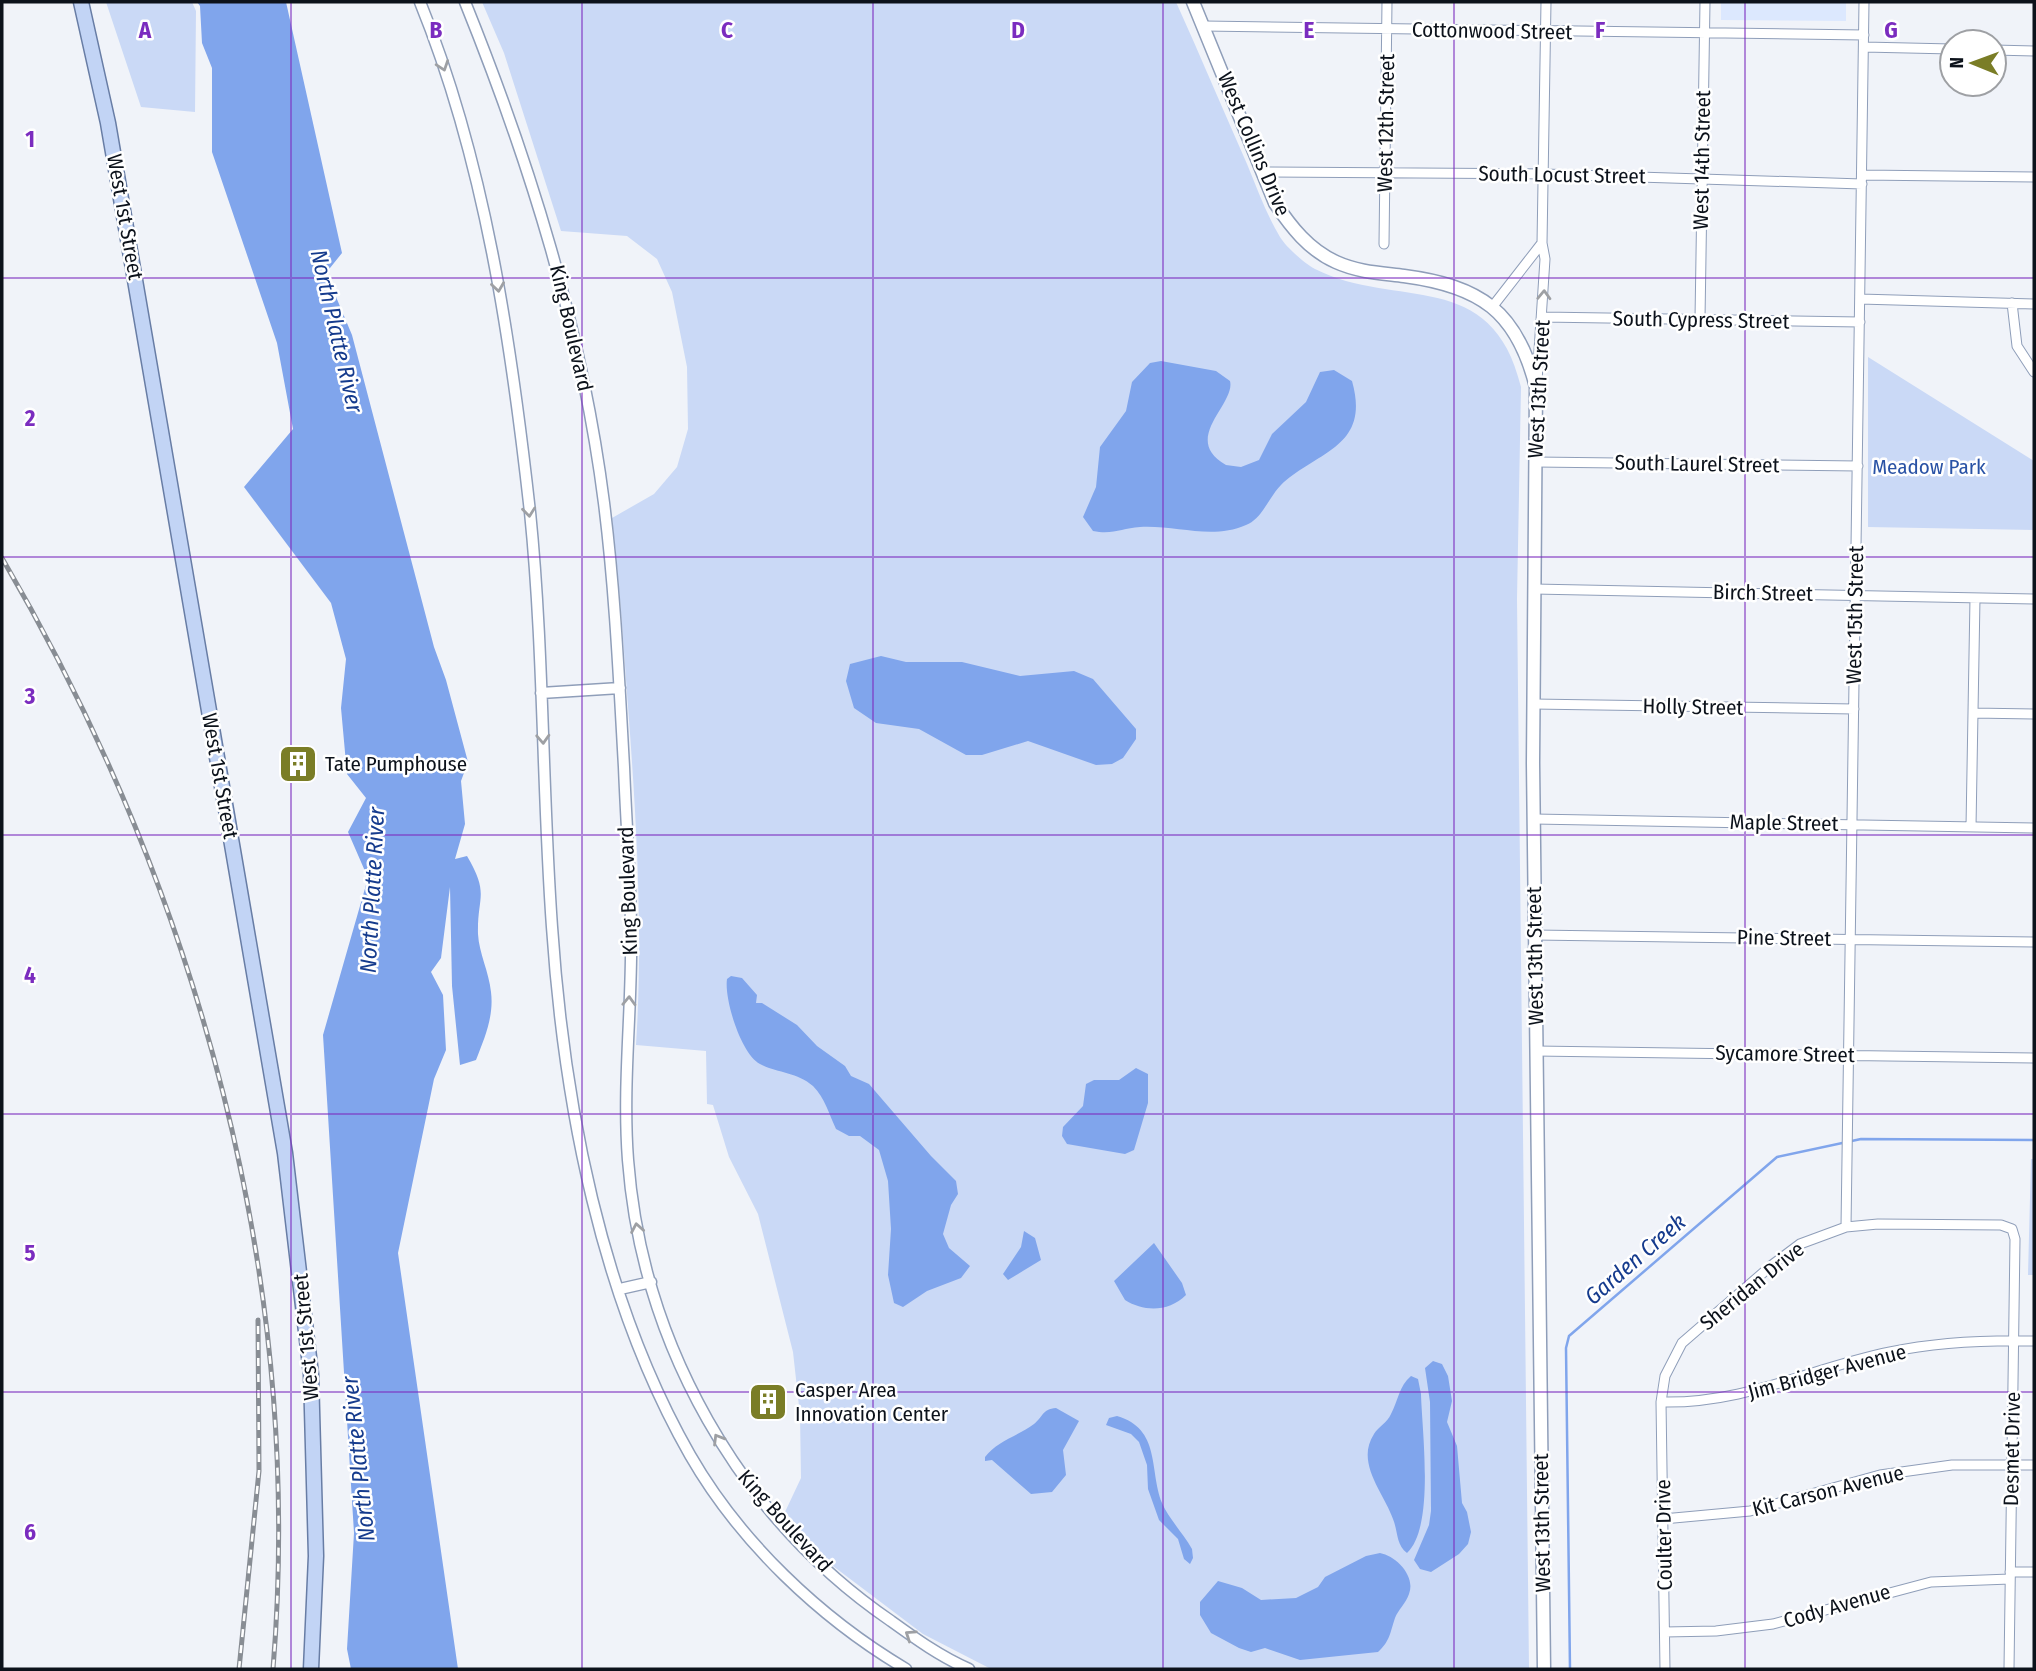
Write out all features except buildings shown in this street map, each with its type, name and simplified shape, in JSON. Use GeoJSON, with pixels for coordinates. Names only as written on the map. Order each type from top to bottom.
{"type":"FeatureCollection","features":[{"type":"Feature","properties":{"kind":"main road","name":"West 1st Street"},"geometry":{"type":"LineString","coordinates":[[81,2],[108,123],[285,1153],[312,1374],[316,1556],[311,1669]]}},
{"type":"Feature","properties":{"kind":"main road","name":"West Collins Drive"},"geometry":{"type":"LineString","coordinates":[[1193,2],[1275,203],[1290,225],[1311,246],[1335,262],[1361,270],[1443,282],[1469,292],[1493,306],[1519,339],[1536,387]]}},
{"type":"Feature","properties":{"kind":"main road","name":"West 13th Street"},"geometry":{"type":"LineString","coordinates":[[1536,387],[1533,704],[1544,1669]]}},
{"type":"Feature","properties":{"kind":"street","name":"King Boulevard"},"geometry":{"type":"LineString","coordinates":[[420,2],[455,100],[495,264],[530,514],[552,926],[561,1029],[577,1129],[636,1344],[692,1459],[722,1503],[789,1579],[867,1644],[906,1669]]}},
{"type":"Feature","properties":{"kind":"street","name":"King Boulevard"},"geometry":{"type":"LineString","coordinates":[[465,2],[503,95],[552,250],[588,400],[604,505],[620,688],[632,925],[626,1100],[628,1158],[640,1243],[660,1316],[698,1404],[720,1443],[758,1497],[828,1572],[870,1607],[969,1669]]}},
{"type":"Feature","properties":{"kind":"street","name":"West 12th Street"},"geometry":{"type":"LineString","coordinates":[[1384,244],[1387,2]]}},
{"type":"Feature","properties":{"kind":"street","name":"West 13th Street"},"geometry":{"type":"LineString","coordinates":[[1536,387],[1545,259],[1542,243],[1546,2]]}},
{"type":"Feature","properties":{"kind":"street","name":"West 14th Street"},"geometry":{"type":"LineString","coordinates":[[1700,319],[1705,2]]}},
{"type":"Feature","properties":{"kind":"street","name":"West 15th Street"},"geometry":{"type":"LineString","coordinates":[[1846,1227],[1864,2]]}},
{"type":"Feature","properties":{"kind":"street","name":"Cottonwood Street"},"geometry":{"type":"LineString","coordinates":[[1204,26],[1864,35]]}},
{"type":"Feature","properties":{"kind":"street"},"geometry":{"type":"LineString","coordinates":[[1864,47],[1938,49]]}},
{"type":"Feature","properties":{"kind":"street"},"geometry":{"type":"LineString","coordinates":[[2008,50],[2034,51]]}},
{"type":"Feature","properties":{"kind":"street","name":"South Locust Street"},"geometry":{"type":"LineString","coordinates":[[1262,172],[1702,178],[2034,177]]}},
{"type":"Feature","properties":{"kind":"street"},"geometry":{"type":"LineString","coordinates":[[1493,306],[1542,243]]}},
{"type":"Feature","properties":{"kind":"street"},"geometry":{"type":"LineString","coordinates":[[1860,299],[2034,304]]}},
{"type":"Feature","properties":{"kind":"street"},"geometry":{"type":"LineString","coordinates":[[2012,303],[2017,346],[2034,372]]}},
{"type":"Feature","properties":{"kind":"street","name":"South Cypress Street"},"geometry":{"type":"LineString","coordinates":[[1543,317],[1860,323]]}},
{"type":"Feature","properties":{"kind":"street","name":"South Laurel Street"},"geometry":{"type":"LineString","coordinates":[[1536,462],[1858,466]]}},
{"type":"Feature","properties":{"kind":"street","name":"Birch Street"},"geometry":{"type":"LineString","coordinates":[[1534,589],[2034,599]]}},
{"type":"Feature","properties":{"kind":"street"},"geometry":{"type":"LineString","coordinates":[[1970,827],[1975,598]]}},
{"type":"Feature","properties":{"kind":"street"},"geometry":{"type":"LineString","coordinates":[[541,692],[620,688]]}},
{"type":"Feature","properties":{"kind":"street","name":"Holly Street"},"geometry":{"type":"LineString","coordinates":[[1533,704],[1854,709]]}},
{"type":"Feature","properties":{"kind":"street"},"geometry":{"type":"LineString","coordinates":[[1973,713],[2034,714]]}},
{"type":"Feature","properties":{"kind":"street","name":"Maple Street"},"geometry":{"type":"LineString","coordinates":[[1534,819],[2034,828]]}},
{"type":"Feature","properties":{"kind":"street","name":"Pine Street"},"geometry":{"type":"LineString","coordinates":[[1535,935],[2034,942]]}},
{"type":"Feature","properties":{"kind":"street","name":"Sycamore Street"},"geometry":{"type":"LineString","coordinates":[[1536,1051],[2034,1058]]}},
{"type":"Feature","properties":{"kind":"street","name":"Sheridan Drive"},"geometry":{"type":"LineString","coordinates":[[1661,1402],[1665,1376],[1682,1343],[1789,1251],[1846,1227],[1878,1224],[1974,1225],[2012,1229]]}},
{"type":"Feature","properties":{"kind":"street","name":"Desmet Drive"},"geometry":{"type":"LineString","coordinates":[[2009,1669],[2015,1239],[2012,1229]]}},
{"type":"Feature","properties":{"kind":"street"},"geometry":{"type":"LineString","coordinates":[[620,1289],[651,1282]]}},
{"type":"Feature","properties":{"kind":"street","name":"Jim Bridger Avenue"},"geometry":{"type":"LineString","coordinates":[[1661,1402],[1708,1401],[1746,1394],[1890,1352],[1968,1342],[2034,1341]]}},
{"type":"Feature","properties":{"kind":"street","name":"Coulter Drive"},"geometry":{"type":"LineString","coordinates":[[1661,1402],[1665,1669]]}},
{"type":"Feature","properties":{"kind":"street","name":"Kit Carson Avenue"},"geometry":{"type":"LineString","coordinates":[[1663,1519],[1750,1511],[1880,1475],[1952,1465],[2034,1465]]}},
{"type":"Feature","properties":{"kind":"street","name":"Cody Avenue"},"geometry":{"type":"LineString","coordinates":[[1665,1632],[1716,1631],[1773,1624],[1931,1582],[2034,1572]]}},
{"type":"Feature","properties":{"kind":"shaded area"},"geometry":{"type":"Polygon","coordinates":[[[1721,2],[1846,2],[1846,21],[1721,20],[1721,2]]]}},
{"type":"Feature","properties":{"kind":"green space"},"geometry":{"type":"Polygon","coordinates":[[[106,2],[192,2],[196,11],[195,112],[141,107],[106,2]]]}},
{"type":"Feature","properties":{"kind":"green space"},"geometry":{"type":"Polygon","coordinates":[[[482,2],[1176,2],[1266,210],[1286,245],[1315,269],[1346,281],[1437,298],[1464,307],[1488,323],[1507,349],[1521,387],[1517,599],[1529,1669],[991,1669],[923,1634],[833,1566],[785,1512],[801,1478],[800,1415],[793,1352],[758,1214],[729,1157],[713,1105],[707,1104],[706,1051],[636,1045],[639,963],[637,842],[622,619],[612,518],[654,494],[677,467],[688,429],[687,367],[672,292],[657,259],[627,236],[561,231],[504,53],[482,2]]]}},
{"type":"Feature","properties":{"kind":"green space","name":"Meadow Park"},"geometry":{"type":"Polygon","coordinates":[[[1868,357],[2034,461],[2034,530],[1868,527],[1868,357]]]}},
{"type":"Feature","properties":{"kind":"green space"},"geometry":{"type":"Polygon","coordinates":[[[2031,1159],[2034,1159],[2034,1275],[2028,1275],[2031,1159]]]}},
{"type":"Feature","properties":{"kind":"water","name":"North Platte River"},"geometry":{"type":"Polygon","coordinates":[[[197,2],[286,2],[342,253],[326,273],[352,335],[434,647],[446,680],[468,762],[461,781],[465,824],[455,859],[467,856],[478,879],[481,895],[478,934],[490,985],[491,1010],[476,1060],[460,1065],[452,986],[450,887],[441,958],[431,972],[443,995],[446,1050],[434,1079],[398,1253],[458,1669],[351,1669],[347,1649],[354,1533],[323,1035],[368,878],[348,832],[366,798],[347,774],[341,708],[346,659],[331,603],[244,487],[293,429],[277,343],[212,152],[212,68],[202,43],[200,6],[197,2]]]}},
{"type":"Feature","properties":{"kind":"water"},"geometry":{"type":"Polygon","coordinates":[[[1161,361],[1216,371],[1230,381],[1230,390],[1213,422],[1208,444],[1213,455],[1226,465],[1241,467],[1259,460],[1272,434],[1306,402],[1320,372],[1334,370],[1352,381],[1356,403],[1354,421],[1337,445],[1281,485],[1261,513],[1246,525],[1207,532],[1153,527],[1093,531],[1083,517],[1096,487],[1100,447],[1126,411],[1132,382],[1150,363],[1161,361]]]}},
{"type":"Feature","properties":{"kind":"water"},"geometry":{"type":"Polygon","coordinates":[[[881,656],[906,662],[962,662],[1020,676],[1074,671],[1093,679],[1136,729],[1136,739],[1123,758],[1112,764],[1096,765],[1028,741],[982,755],[966,755],[919,729],[876,723],[854,708],[846,681],[850,664],[881,656]]]}},
{"type":"Feature","properties":{"kind":"water"},"geometry":{"type":"Polygon","coordinates":[[[731,976],[742,978],[757,995],[756,1003],[762,1003],[797,1025],[817,1046],[845,1066],[851,1076],[869,1084],[956,1181],[958,1194],[951,1205],[943,1234],[949,1248],[970,1266],[961,1278],[927,1291],[903,1307],[894,1303],[888,1275],[891,1229],[888,1181],[879,1150],[860,1136],[849,1136],[836,1129],[821,1096],[807,1081],[767,1067],[753,1058],[740,1038],[731,1012],[727,979],[731,976]]]}},
{"type":"Feature","properties":{"kind":"water"},"geometry":{"type":"Polygon","coordinates":[[[1136,1068],[1148,1074],[1148,1103],[1134,1150],[1125,1154],[1067,1144],[1062,1136],[1063,1127],[1083,1106],[1086,1084],[1094,1080],[1119,1080],[1136,1068]]]}},
{"type":"Feature","properties":{"kind":"water"},"geometry":{"type":"Polygon","coordinates":[[[1024,1231],[1035,1238],[1041,1260],[1008,1280],[1003,1274],[1021,1247],[1024,1231]]]}},
{"type":"Feature","properties":{"kind":"water"},"geometry":{"type":"Polygon","coordinates":[[[1154,1243],[1182,1283],[1186,1295],[1172,1305],[1140,1307],[1125,1300],[1114,1281],[1154,1243]]]}},
{"type":"Feature","properties":{"kind":"water"},"geometry":{"type":"Polygon","coordinates":[[[1433,1361],[1442,1364],[1448,1376],[1452,1401],[1447,1422],[1457,1446],[1462,1503],[1467,1512],[1471,1532],[1468,1544],[1459,1554],[1431,1572],[1420,1569],[1414,1560],[1429,1525],[1431,1511],[1430,1402],[1425,1368],[1433,1361]]]}},
{"type":"Feature","properties":{"kind":"water"},"geometry":{"type":"Polygon","coordinates":[[[1411,1376],[1418,1379],[1421,1394],[1425,1478],[1421,1522],[1416,1540],[1407,1553],[1401,1546],[1389,1509],[1373,1478],[1368,1456],[1374,1434],[1389,1417],[1401,1389],[1411,1376]]]}},
{"type":"Feature","properties":{"kind":"water"},"geometry":{"type":"Polygon","coordinates":[[[1056,1408],[1079,1421],[1063,1450],[1066,1475],[1052,1492],[1031,1494],[992,1460],[985,1461],[985,1457],[995,1447],[1034,1424],[1045,1412],[1056,1408]]]}},
{"type":"Feature","properties":{"kind":"water"},"geometry":{"type":"Polygon","coordinates":[[[1117,1416],[1141,1430],[1147,1440],[1162,1503],[1192,1549],[1193,1558],[1190,1564],[1184,1559],[1178,1539],[1159,1520],[1148,1489],[1147,1465],[1139,1442],[1131,1434],[1106,1425],[1109,1418],[1117,1416]]]}},
{"type":"Feature","properties":{"kind":"water"},"geometry":{"type":"Polygon","coordinates":[[[1380,1553],[1392,1558],[1403,1568],[1410,1580],[1410,1587],[1408,1597],[1395,1618],[1387,1640],[1378,1652],[1300,1660],[1265,1648],[1251,1652],[1211,1633],[1200,1615],[1200,1602],[1218,1581],[1242,1588],[1261,1600],[1296,1598],[1318,1587],[1325,1577],[1366,1556],[1380,1553]]]}},
{"type":"Feature","properties":{"kind":"waterway","name":"Garden Creek"},"geometry":{"type":"LineString","coordinates":[[1570,1669],[1566,1348],[1569,1336],[1777,1157],[1861,1139],[2034,1140]]}},
{"type":"Feature","properties":{"kind":"railway"},"geometry":{"type":"LineString","coordinates":[[2,558],[71,686],[132,818],[182,954],[223,1093],[253,1234],[272,1378],[279,1523],[273,1669]]}},
{"type":"Feature","properties":{"kind":"railway"},"geometry":{"type":"LineString","coordinates":[[239,1669],[259,1471],[258,1320]]}},
{"type":"Feature","properties":{"kind":"place","name":"Tate Pumphouse"},"geometry":{"type":"Point","coordinates":[298,764]}},
{"type":"Feature","properties":{"kind":"place","name":"Casper Area Innovation Center"},"geometry":{"type":"Point","coordinates":[768,1402]}}]}
